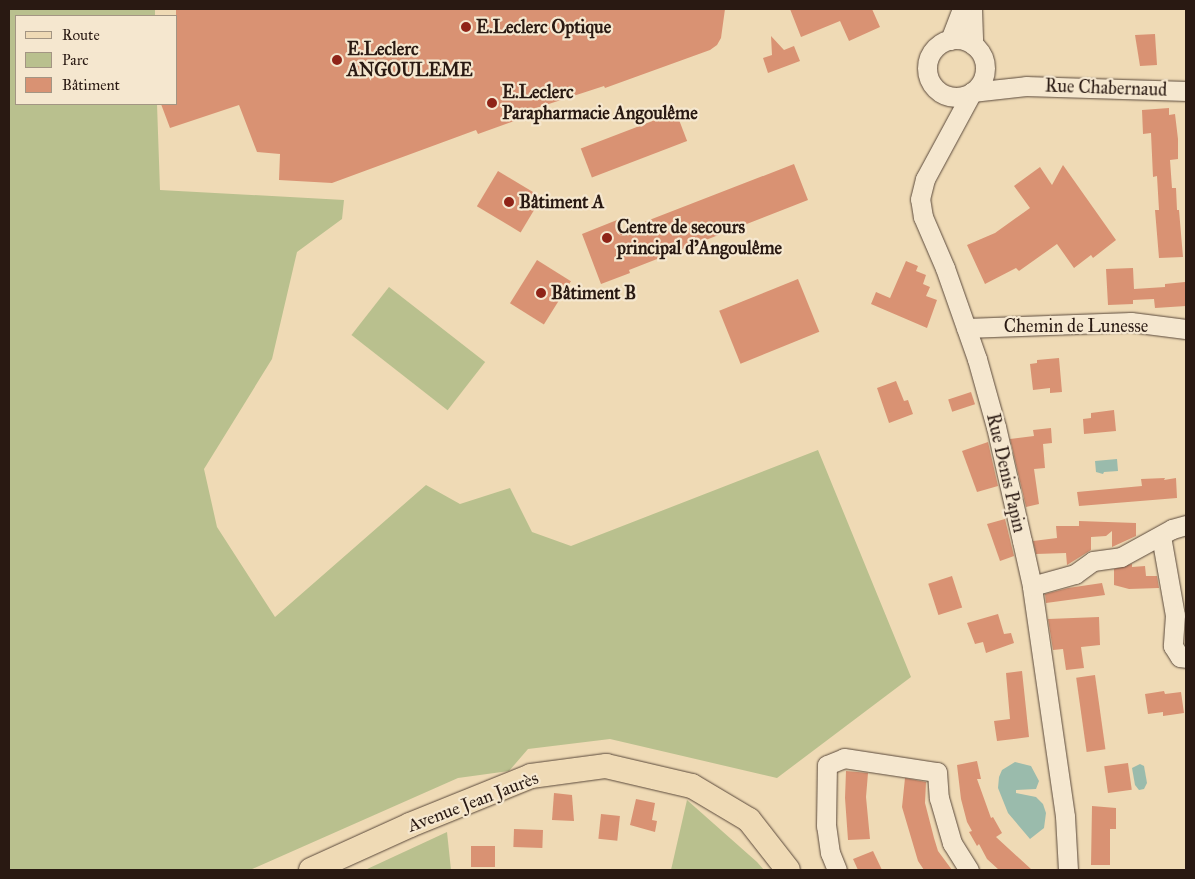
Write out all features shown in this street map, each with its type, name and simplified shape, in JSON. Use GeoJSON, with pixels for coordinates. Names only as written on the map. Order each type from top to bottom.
{"type":"FeatureCollection","features":[{"type":"Feature","properties":{"kind":"main road","name":"Avenue Jean Jaurès"},"geometry":{"type":"LineString","coordinates":[[311,870],[410,825],[531,776],[606,766],[692,786],[749,820],[788,870]]}},
{"type":"Feature","properties":{"kind":"street"},"geometry":{"type":"LineString","coordinates":[[950,40],[962,9]]}},
{"type":"Feature","properties":{"kind":"street"},"geometry":{"type":"LineString","coordinates":[[972,9],[974,44]]}},
{"type":"Feature","properties":{"kind":"street"},"geometry":{"type":"LineString","coordinates":[[956,123],[947,95],[933,84],[928,66],[934,50],[950,40],[958,39],[974,44],[979,50],[985,65],[982,81],[972,92]]}},
{"type":"Feature","properties":{"kind":"street"},"geometry":{"type":"LineString","coordinates":[[985,65],[1008,80],[1026,86]]}},
{"type":"Feature","properties":{"kind":"street"},"geometry":{"type":"LineString","coordinates":[[947,95],[965,95],[972,92],[1026,86]]}},
{"type":"Feature","properties":{"kind":"street","name":"Rue Chabernaud"},"geometry":{"type":"LineString","coordinates":[[1026,86],[1186,91]]}},
{"type":"Feature","properties":{"kind":"street","name":"Rue Denis Papin"},"geometry":{"type":"LineString","coordinates":[[972,92],[925,179],[920,199],[923,217],[945,268],[966,328],[996,428],[1032,586],[1064,816],[1068,870]]}},
{"type":"Feature","properties":{"kind":"street","name":"Chemin de Lunesse"},"geometry":{"type":"LineString","coordinates":[[966,328],[1131,322],[1186,328]]}},
{"type":"Feature","properties":{"kind":"street"},"geometry":{"type":"LineString","coordinates":[[1032,586],[1075,574],[1093,562],[1121,557],[1160,536],[1186,525]]}},
{"type":"Feature","properties":{"kind":"street"},"geometry":{"type":"LineString","coordinates":[[1160,536],[1175,615],[1173,646],[1180,657],[1186,658]]}},
{"type":"Feature","properties":{"kind":"street"},"geometry":{"type":"LineString","coordinates":[[837,870],[830,853],[826,826],[827,765],[844,758],[937,772],[939,798],[952,843],[969,870]]}},
{"type":"Feature","properties":{"kind":"green space"},"geometry":{"type":"Polygon","coordinates":[[[9,9],[155,9],[155,15],[15,15],[15,105],[157,105],[160,190],[344,200],[342,219],[297,252],[272,359],[204,469],[217,527],[275,617],[426,485],[460,504],[510,488],[532,532],[571,546],[818,450],[911,677],[777,778],[610,739],[528,749],[509,771],[458,778],[250,870],[9,870],[9,9]]]}},
{"type":"Feature","properties":{"kind":"green space"},"geometry":{"type":"Polygon","coordinates":[[[389,287],[485,362],[448,410],[351,335],[389,287]]]}},
{"type":"Feature","properties":{"kind":"green space"},"geometry":{"type":"Polygon","coordinates":[[[687,800],[757,862],[764,870],[671,870],[687,800]]]}},
{"type":"Feature","properties":{"kind":"green space"},"geometry":{"type":"Polygon","coordinates":[[[447,832],[451,870],[365,870],[447,832]]]}},
{"type":"Feature","properties":{"kind":"shaded area"},"geometry":{"type":"Polygon","coordinates":[[[1117,459],[1118,471],[1104,472],[1103,474],[1096,472],[1095,461],[1117,459]]]}},
{"type":"Feature","properties":{"kind":"shaded area"},"geometry":{"type":"Polygon","coordinates":[[[1015,762],[1031,766],[1039,781],[1036,789],[1016,790],[1016,793],[1036,797],[1043,804],[1046,813],[1044,828],[1030,839],[1008,813],[998,788],[1002,770],[1015,762]]]}},
{"type":"Feature","properties":{"kind":"shaded area"},"geometry":{"type":"Polygon","coordinates":[[[1140,764],[1144,766],[1147,783],[1144,789],[1139,790],[1135,785],[1132,768],[1140,764]]]}},
{"type":"Feature","properties":{"kind":"building","name":"E.Leclerc ANGOULEME"},"geometry":{"type":"Polygon","coordinates":[[[176,9],[725,9],[721,38],[717,45],[710,50],[605,88],[604,86],[518,114],[520,119],[478,134],[476,130],[332,183],[279,180],[280,154],[257,152],[239,105],[170,128],[161,105],[178,105],[178,15],[176,15],[176,9]]]}},
{"type":"Feature","properties":{"kind":"building"},"geometry":{"type":"Polygon","coordinates":[[[790,9],[872,9],[880,27],[849,41],[840,21],[801,37],[790,9]]]}},
{"type":"Feature","properties":{"kind":"building"},"geometry":{"type":"Polygon","coordinates":[[[1155,34],[1157,65],[1140,66],[1135,35],[1155,34]]]}},
{"type":"Feature","properties":{"kind":"building"},"geometry":{"type":"Polygon","coordinates":[[[771,36],[784,50],[794,46],[800,61],[768,73],[763,58],[772,55],[771,36]]]}},
{"type":"Feature","properties":{"kind":"building"},"geometry":{"type":"Polygon","coordinates":[[[1169,108],[1169,115],[1175,114],[1178,139],[1178,159],[1170,160],[1172,188],[1176,188],[1177,210],[1179,210],[1183,257],[1159,258],[1155,210],[1159,210],[1157,176],[1153,177],[1151,133],[1143,134],[1142,110],[1169,108]]]}},
{"type":"Feature","properties":{"kind":"building"},"geometry":{"type":"Polygon","coordinates":[[[676,112],[687,141],[592,177],[581,149],[676,112]]]}},
{"type":"Feature","properties":{"kind":"building"},"geometry":{"type":"Polygon","coordinates":[[[794,164],[808,200],[629,270],[630,273],[601,284],[582,234],[617,220],[621,231],[794,164]]]}},
{"type":"Feature","properties":{"kind":"building"},"geometry":{"type":"Polygon","coordinates":[[[1063,165],[1116,240],[1093,258],[1091,255],[1074,268],[1057,244],[1019,271],[1016,268],[985,284],[967,245],[995,233],[1030,208],[1014,186],[1040,167],[1052,185],[1063,165]]]}},
{"type":"Feature","properties":{"kind":"building","name":"Bâtiment A"},"geometry":{"type":"Polygon","coordinates":[[[498,171],[542,197],[521,232],[477,206],[498,171]]]}},
{"type":"Feature","properties":{"kind":"building","name":"Bâtiment B"},"geometry":{"type":"Polygon","coordinates":[[[537,260],[571,281],[544,324],[510,303],[537,260]]]}},
{"type":"Feature","properties":{"kind":"building"},"geometry":{"type":"Polygon","coordinates":[[[906,261],[918,266],[916,271],[926,275],[923,284],[930,287],[926,296],[937,300],[927,328],[871,304],[876,292],[890,298],[906,261]]]}},
{"type":"Feature","properties":{"kind":"building"},"geometry":{"type":"Polygon","coordinates":[[[1133,268],[1134,289],[1165,287],[1165,284],[1185,282],[1186,306],[1155,308],[1154,299],[1133,300],[1133,304],[1108,305],[1106,269],[1133,268]]]}},
{"type":"Feature","properties":{"kind":"building"},"geometry":{"type":"Polygon","coordinates":[[[798,279],[819,332],[741,364],[719,311],[798,279]]]}},
{"type":"Feature","properties":{"kind":"building"},"geometry":{"type":"Polygon","coordinates":[[[1059,358],[1062,392],[1050,393],[1050,388],[1033,390],[1030,364],[1037,363],[1037,360],[1059,358]]]}},
{"type":"Feature","properties":{"kind":"building"},"geometry":{"type":"Polygon","coordinates":[[[896,381],[904,401],[908,400],[913,414],[889,423],[877,388],[896,381]]]}},
{"type":"Feature","properties":{"kind":"building"},"geometry":{"type":"Polygon","coordinates":[[[971,392],[975,404],[952,412],[948,399],[971,392]]]}},
{"type":"Feature","properties":{"kind":"building"},"geometry":{"type":"Polygon","coordinates":[[[1114,410],[1116,431],[1084,434],[1083,419],[1091,418],[1091,413],[1114,410]]]}},
{"type":"Feature","properties":{"kind":"building"},"geometry":{"type":"Polygon","coordinates":[[[1051,428],[1052,443],[1043,444],[1045,468],[1034,469],[1039,504],[1026,507],[1010,439],[1034,436],[1033,430],[1051,428]]]}},
{"type":"Feature","properties":{"kind":"building"},"geometry":{"type":"Polygon","coordinates":[[[988,442],[998,486],[977,492],[962,451],[988,442]]]}},
{"type":"Feature","properties":{"kind":"building"},"geometry":{"type":"Polygon","coordinates":[[[1165,478],[1164,480],[1176,478],[1177,498],[1079,506],[1077,492],[1142,486],[1141,479],[1165,478]]]}},
{"type":"Feature","properties":{"kind":"building"},"geometry":{"type":"Polygon","coordinates":[[[1005,519],[1014,556],[1000,561],[987,524],[1005,519]]]}},
{"type":"Feature","properties":{"kind":"building"},"geometry":{"type":"Polygon","coordinates":[[[1079,521],[1136,523],[1136,536],[1112,547],[1112,531],[1106,536],[1091,537],[1091,550],[1067,565],[1066,553],[1036,554],[1033,541],[1057,538],[1056,526],[1079,526],[1079,521]]]}},
{"type":"Feature","properties":{"kind":"building"},"geometry":{"type":"Polygon","coordinates":[[[1132,564],[1132,567],[1145,566],[1146,576],[1157,576],[1159,588],[1129,589],[1114,585],[1114,569],[1132,564]]]}},
{"type":"Feature","properties":{"kind":"building"},"geometry":{"type":"Polygon","coordinates":[[[952,576],[962,607],[938,615],[928,584],[952,576]]]}},
{"type":"Feature","properties":{"kind":"building"},"geometry":{"type":"Polygon","coordinates":[[[1102,583],[1105,595],[1046,603],[1045,594],[1068,588],[1102,583]]]}},
{"type":"Feature","properties":{"kind":"building"},"geometry":{"type":"Polygon","coordinates":[[[998,614],[1004,634],[1011,633],[1014,643],[986,653],[983,642],[975,644],[967,623],[998,614]]]}},
{"type":"Feature","properties":{"kind":"building"},"geometry":{"type":"Polygon","coordinates":[[[1099,617],[1100,645],[1081,647],[1084,668],[1066,670],[1063,649],[1053,650],[1048,619],[1099,617]]]}},
{"type":"Feature","properties":{"kind":"building"},"geometry":{"type":"Polygon","coordinates":[[[1022,671],[1029,737],[997,741],[994,721],[1010,719],[1006,673],[1022,671]]]}},
{"type":"Feature","properties":{"kind":"building"},"geometry":{"type":"Polygon","coordinates":[[[1095,675],[1105,749],[1087,752],[1076,678],[1095,675]]]}},
{"type":"Feature","properties":{"kind":"building"},"geometry":{"type":"Polygon","coordinates":[[[1164,691],[1165,694],[1181,692],[1184,713],[1163,716],[1163,712],[1148,714],[1145,694],[1164,691]]]}},
{"type":"Feature","properties":{"kind":"building"},"geometry":{"type":"Polygon","coordinates":[[[977,761],[981,779],[977,779],[991,818],[993,817],[1002,833],[996,837],[1032,870],[999,870],[987,859],[979,844],[977,846],[969,832],[972,831],[967,822],[961,799],[957,765],[977,761]]]}},
{"type":"Feature","properties":{"kind":"building"},"geometry":{"type":"Polygon","coordinates":[[[1128,763],[1132,790],[1108,793],[1104,766],[1128,763]]]}},
{"type":"Feature","properties":{"kind":"building"},"geometry":{"type":"Polygon","coordinates":[[[846,771],[868,773],[866,797],[870,839],[848,840],[845,798],[846,771]]]}},
{"type":"Feature","properties":{"kind":"building"},"geometry":{"type":"Polygon","coordinates":[[[905,778],[926,782],[925,803],[934,838],[938,851],[952,870],[924,870],[918,861],[902,807],[905,778]]]}},
{"type":"Feature","properties":{"kind":"building"},"geometry":{"type":"Polygon","coordinates":[[[554,793],[572,795],[574,821],[552,820],[554,793]]]}},
{"type":"Feature","properties":{"kind":"building"},"geometry":{"type":"Polygon","coordinates":[[[636,799],[655,803],[652,820],[657,821],[655,832],[630,825],[636,799]]]}},
{"type":"Feature","properties":{"kind":"building"},"geometry":{"type":"Polygon","coordinates":[[[1092,806],[1116,808],[1116,829],[1110,829],[1110,865],[1091,865],[1092,806]]]}},
{"type":"Feature","properties":{"kind":"building"},"geometry":{"type":"Polygon","coordinates":[[[601,814],[620,816],[617,841],[598,839],[601,814]]]}},
{"type":"Feature","properties":{"kind":"building"},"geometry":{"type":"Polygon","coordinates":[[[514,829],[543,830],[542,848],[513,847],[514,829]]]}},
{"type":"Feature","properties":{"kind":"building"},"geometry":{"type":"Polygon","coordinates":[[[471,846],[495,846],[495,867],[471,867],[471,846]]]}},
{"type":"Feature","properties":{"kind":"building"},"geometry":{"type":"Polygon","coordinates":[[[873,851],[882,870],[858,870],[853,859],[873,851]]]}},
{"type":"Feature","properties":{"kind":"place","name":"E.Leclerc Optique"},"geometry":{"type":"Point","coordinates":[466,27]}},
{"type":"Feature","properties":{"kind":"place","name":"E.Leclerc ANGOULEME"},"geometry":{"type":"Point","coordinates":[337,60]}},
{"type":"Feature","properties":{"kind":"place","name":"E.Leclerc Parapharmacie Angoulême"},"geometry":{"type":"Point","coordinates":[492,103]}},
{"type":"Feature","properties":{"kind":"place","name":"Bâtiment A"},"geometry":{"type":"Point","coordinates":[509,202]}},
{"type":"Feature","properties":{"kind":"place","name":"Centre de secours principal d'Angoulême"},"geometry":{"type":"Point","coordinates":[607,238]}},
{"type":"Feature","properties":{"kind":"place","name":"Bâtiment B"},"geometry":{"type":"Point","coordinates":[541,293]}}]}
